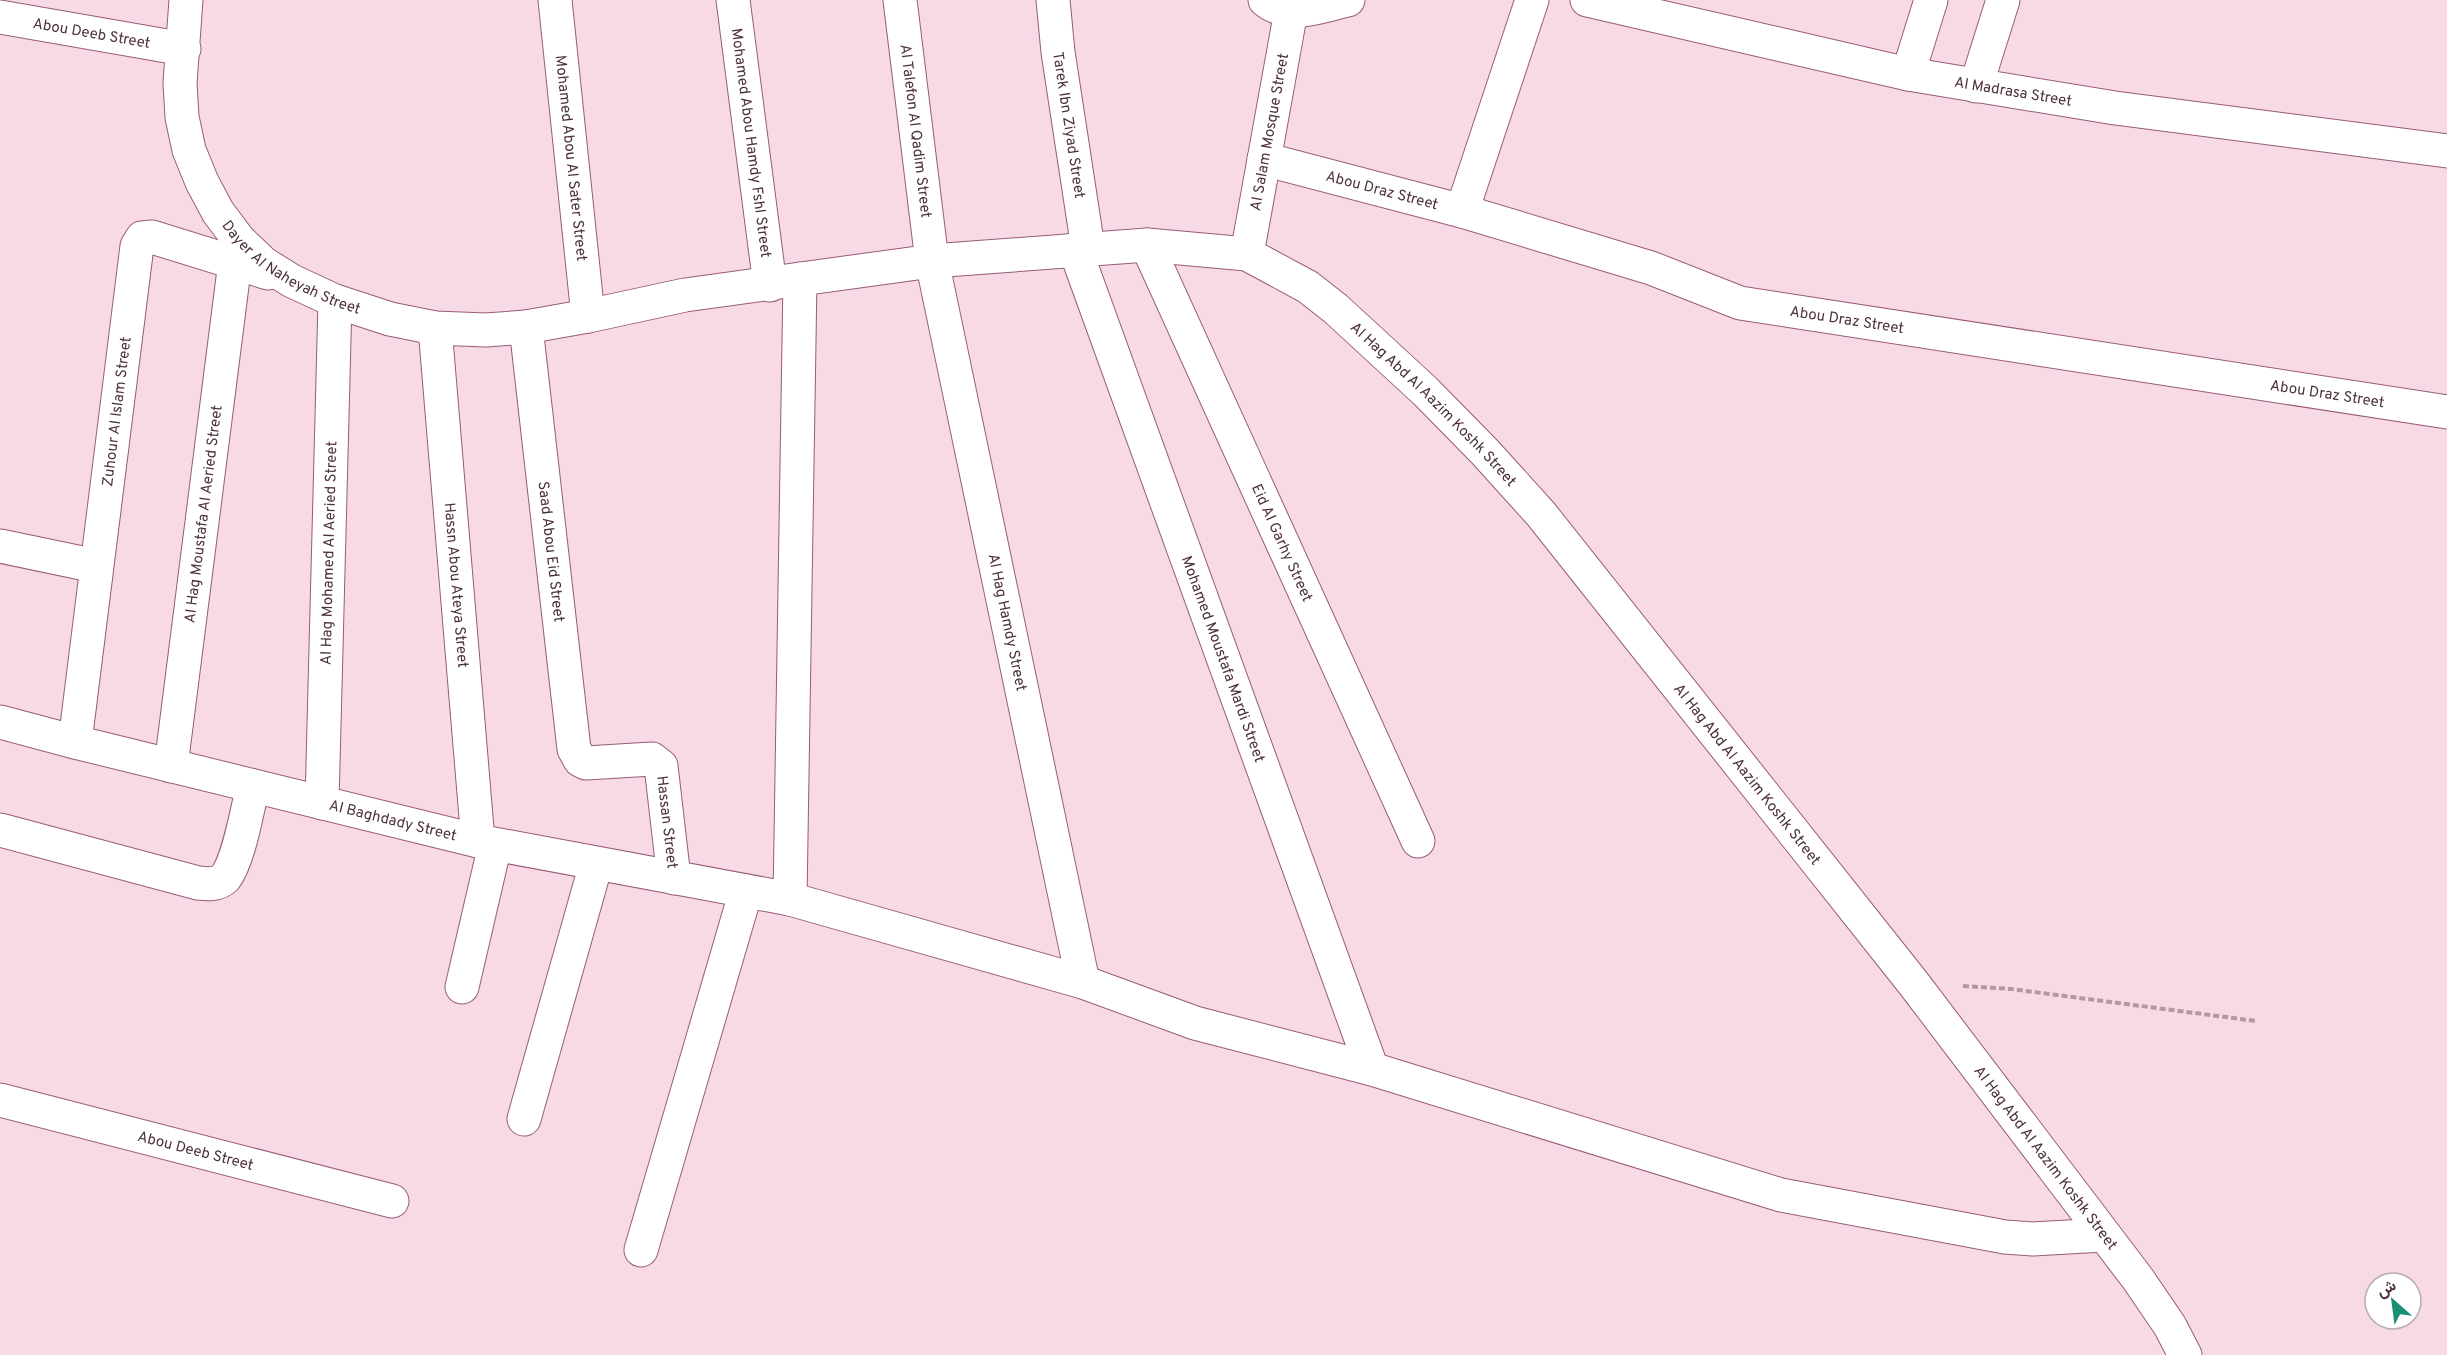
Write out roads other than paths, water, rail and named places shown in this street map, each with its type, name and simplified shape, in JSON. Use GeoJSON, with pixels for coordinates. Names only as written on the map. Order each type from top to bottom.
{"type":"FeatureCollection","features":[{"type":"Feature","properties":{"kind":"street","name":"Dayer Al Naheyah Street"},"geometry":{"type":"LineString","coordinates":[[186,0],[180,83],[182,117],[189,150],[218,212],[239,240],[263,263],[292,281],[335,301],[390,319],[435,328],[486,330],[526,327],[685,295],[932,261],[1147,245],[1247,254]]}},
{"type":"Feature","properties":{"kind":"street","name":"Mohamed Abou Al Sater Street"},"geometry":{"type":"LineString","coordinates":[[555,0],[588,316]]}},
{"type":"Feature","properties":{"kind":"street","name":"Mohamed Abou Hamdy Fshl Street"},"geometry":{"type":"LineString","coordinates":[[733,0],[785,282],[790,899]]}},
{"type":"Feature","properties":{"kind":"street","name":"Al Talefon Al Qadim Street"},"geometry":{"type":"LineString","coordinates":[[900,0],[932,261]]}},
{"type":"Feature","properties":{"kind":"street","name":"Tarek Ibn Ziyad Street"},"geometry":{"type":"LineString","coordinates":[[1053,0],[1081,249]]}},
{"type":"Feature","properties":{"kind":"street"},"geometry":{"type":"LineString","coordinates":[[1278,5],[1305,10],[1348,0]]}},
{"type":"Feature","properties":{"kind":"street"},"geometry":{"type":"LineString","coordinates":[[1462,211],[1532,0]]}},
{"type":"Feature","properties":{"kind":"street","name":"Al Madrasa Street"},"geometry":{"type":"LineString","coordinates":[[1587,0],[1624,4],[1908,74],[2115,108],[2447,152]]}},
{"type":"Feature","properties":{"kind":"street"},"geometry":{"type":"LineString","coordinates":[[1908,74],[1931,0]]}},
{"type":"Feature","properties":{"kind":"street"},"geometry":{"type":"LineString","coordinates":[[1976,86],[2002,0]]}},
{"type":"Feature","properties":{"kind":"street","name":"Al Salam Mosque Street"},"geometry":{"type":"LineString","coordinates":[[1247,254],[1264,159],[1278,5]]}},
{"type":"Feature","properties":{"kind":"street","name":"Abou Deeb Street"},"geometry":{"type":"LineString","coordinates":[[0,17],[184,49]]}},
{"type":"Feature","properties":{"kind":"street","name":"Abou Draz Street"},"geometry":{"type":"LineString","coordinates":[[1264,159],[1462,211],[1651,268],[1719,296],[1762,308],[2447,412]]}},
{"type":"Feature","properties":{"kind":"street","name":"Zuhour Al Islam Street"},"geometry":{"type":"LineString","coordinates":[[75,742],[139,242],[152,237],[292,281]]}},
{"type":"Feature","properties":{"kind":"street","name":"Eid Al Garhy Street"},"geometry":{"type":"LineString","coordinates":[[1147,245],[1418,841]]}},
{"type":"Feature","properties":{"kind":"street","name":"Mohamed Moustafa Mardi Street"},"geometry":{"type":"LineString","coordinates":[[1081,249],[1372,1069]]}},
{"type":"Feature","properties":{"kind":"street","name":"Al Hag Abd Al Aazim Koshk Street"},"geometry":{"type":"LineString","coordinates":[[1247,254],[1308,287],[1336,309],[1425,391],[1541,514],[1914,984],[2103,1235],[2139,1279],[2170,1326],[2185,1355]]}},
{"type":"Feature","properties":{"kind":"street","name":"Al Hag Hamdy Street"},"geometry":{"type":"LineString","coordinates":[[932,261],[1083,982]]}},
{"type":"Feature","properties":{"kind":"street","name":"Al Hag Moustafa Al Aeried Street"},"geometry":{"type":"LineString","coordinates":[[171,766],[236,262]]}},
{"type":"Feature","properties":{"kind":"street","name":"Al Hag Mohamed Al Aeried Street"},"geometry":{"type":"LineString","coordinates":[[322,803],[335,301]]}},
{"type":"Feature","properties":{"kind":"street","name":"Saad Abou Eid Street"},"geometry":{"type":"LineString","coordinates":[[526,327],[574,749],[580,760],[593,763]]}},
{"type":"Feature","properties":{"kind":"street","name":"Hassn Abou Ateya Street"},"geometry":{"type":"LineString","coordinates":[[435,328],[487,843],[462,987]]}},
{"type":"Feature","properties":{"kind":"street"},"geometry":{"type":"LineString","coordinates":[[0,546],[96,566]]}},
{"type":"Feature","properties":{"kind":"street","name":"Al Baghdady Street"},"geometry":{"type":"LineString","coordinates":[[0,722],[487,843],[790,899],[1083,982],[1195,1023],[1372,1069],[1781,1195],[2005,1237],[2032,1239],[2103,1235]]}},
{"type":"Feature","properties":{"kind":"street","name":"Hassan Street"},"geometry":{"type":"LineString","coordinates":[[593,763],[652,759],[661,766],[674,878]]}},
{"type":"Feature","properties":{"kind":"street"},"geometry":{"type":"LineString","coordinates":[[0,830],[198,884],[214,884],[224,879],[234,859],[253,786]]}},
{"type":"Feature","properties":{"kind":"street"},"geometry":{"type":"LineString","coordinates":[[524,1119],[596,864]]}},
{"type":"Feature","properties":{"kind":"street"},"geometry":{"type":"LineString","coordinates":[[642,1250],[746,891]]}},
{"type":"Feature","properties":{"kind":"street","name":"Abou Deeb Street"},"geometry":{"type":"LineString","coordinates":[[0,1100],[392,1201]]}}]}
